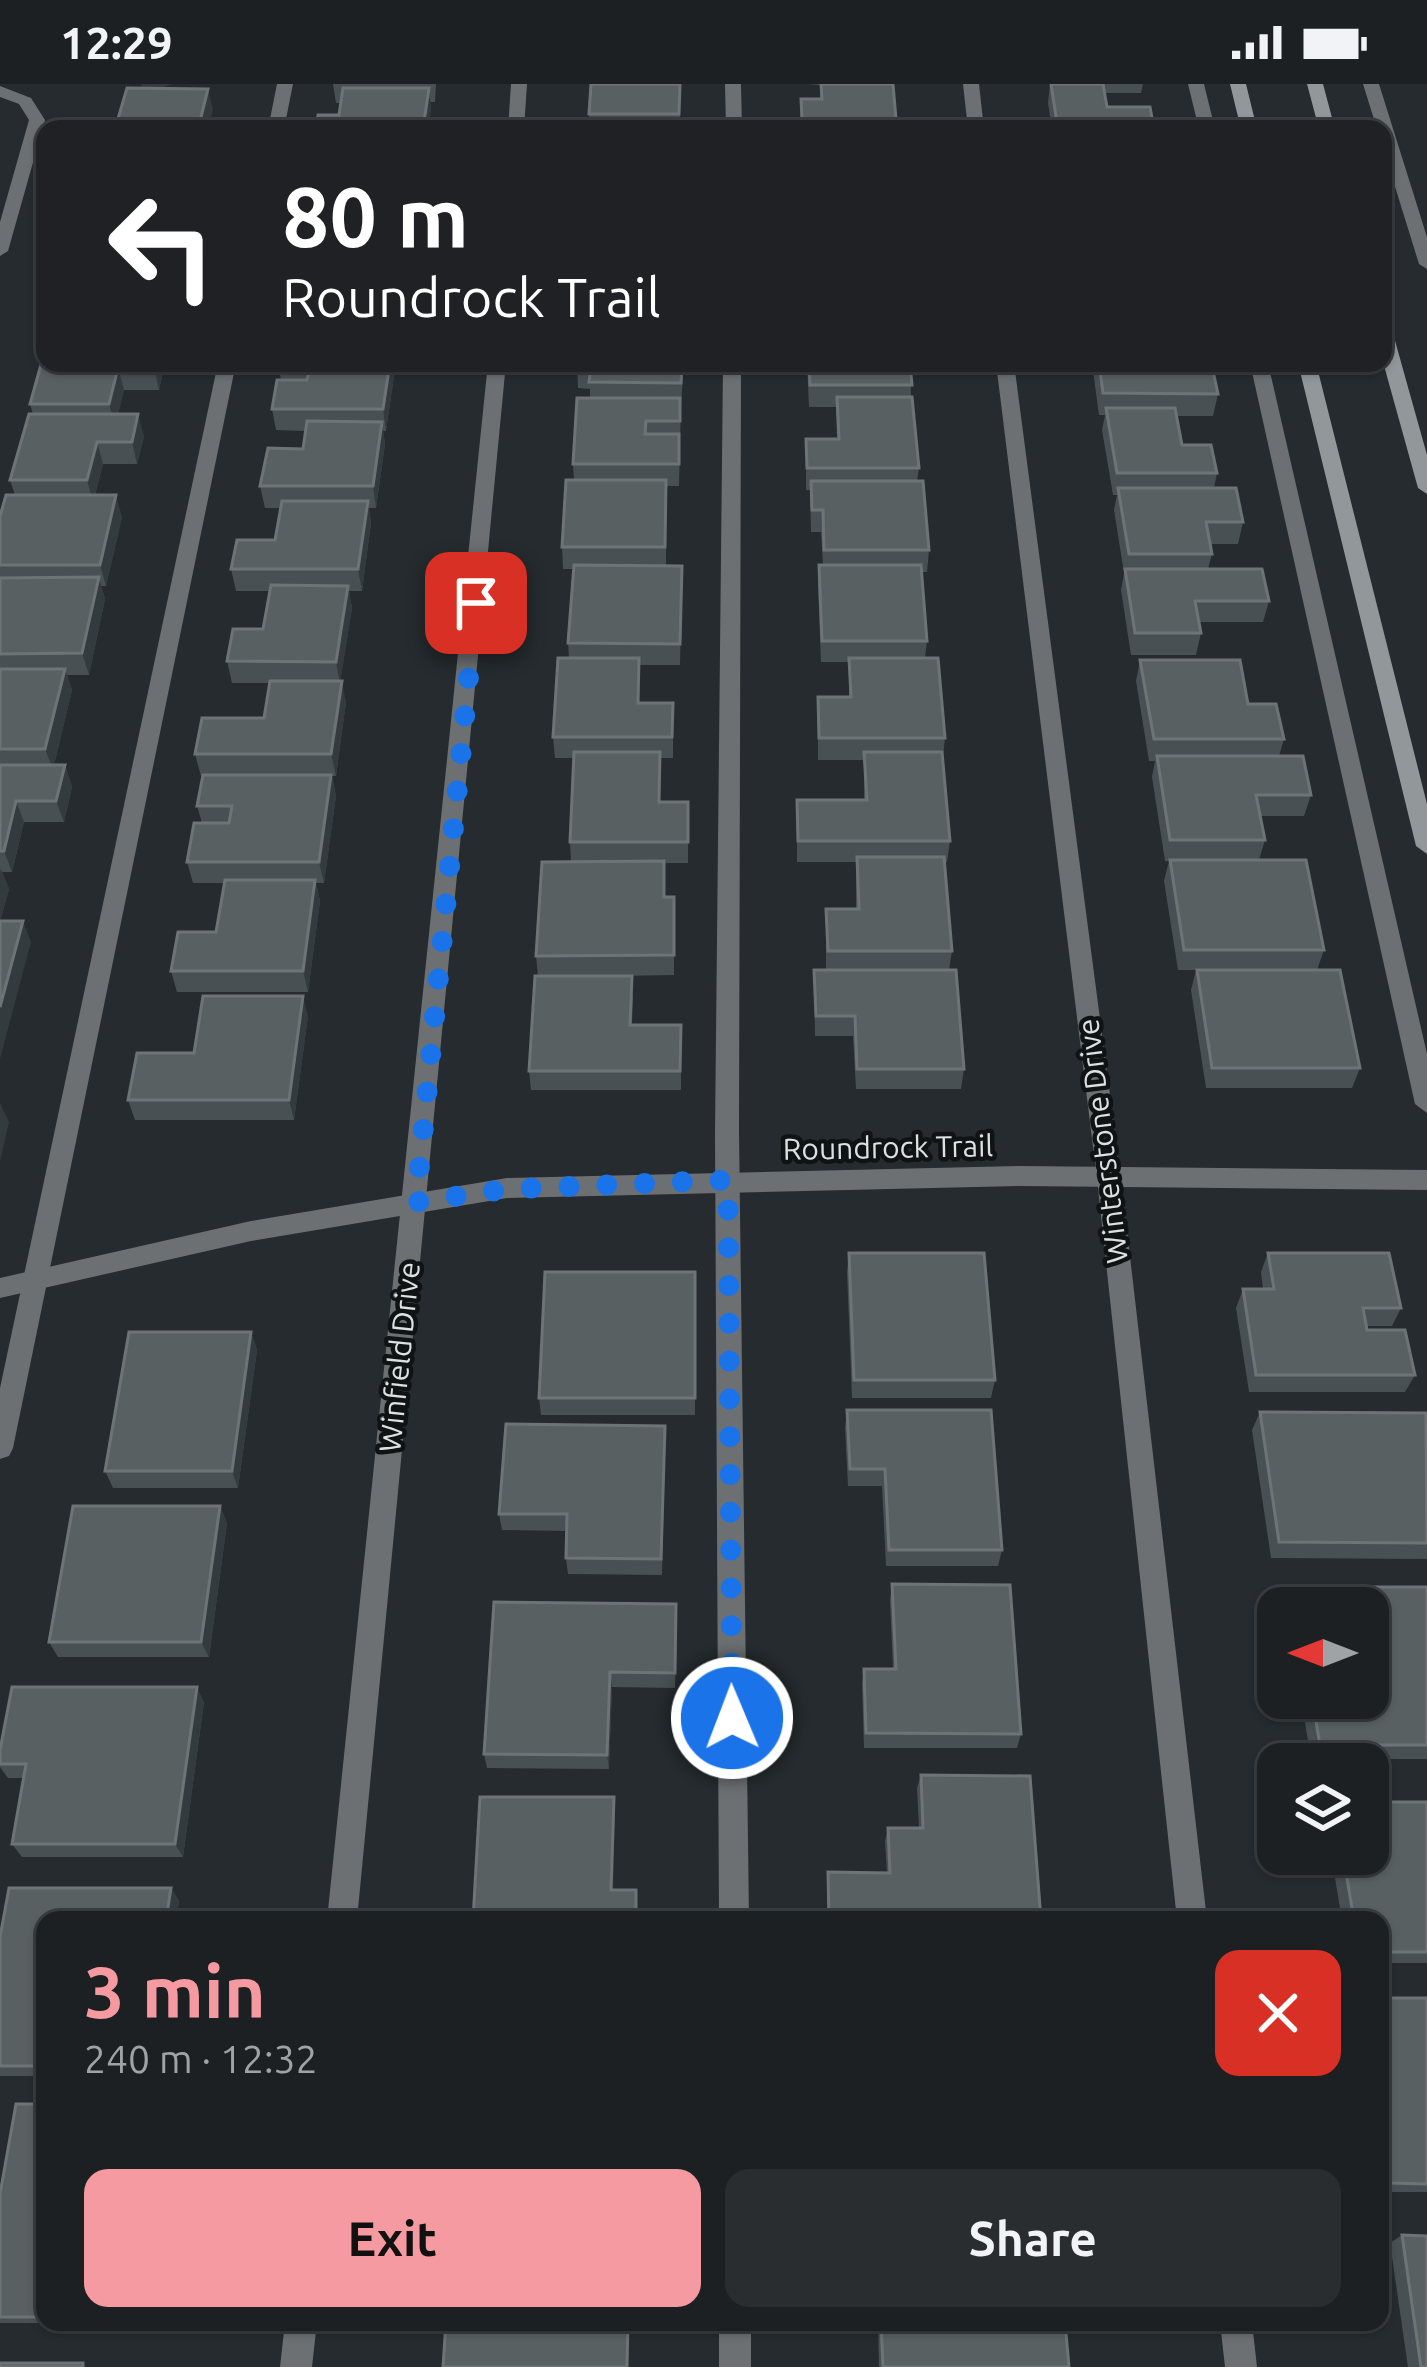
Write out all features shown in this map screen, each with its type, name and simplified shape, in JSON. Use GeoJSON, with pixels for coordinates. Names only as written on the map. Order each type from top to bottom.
{"type":"FeatureCollection","features":[{"type":"Feature","properties":{"kind":"main road"},"geometry":{"type":"LineString","coordinates":[[1238,84],[1247,120]]}},
{"type":"Feature","properties":{"kind":"main road"},"geometry":{"type":"LineString","coordinates":[[1315,84],[1325,120]]}},
{"type":"Feature","properties":{"kind":"main road"},"geometry":{"type":"LineString","coordinates":[[1392,362],[1427,488]]}},
{"type":"Feature","properties":{"kind":"main road"},"geometry":{"type":"LineString","coordinates":[[1309,372],[1427,846]]}},
{"type":"Feature","properties":{"kind":"street"},"geometry":{"type":"LineString","coordinates":[[278,120],[285,84]]}},
{"type":"Feature","properties":{"kind":"street"},"geometry":{"type":"LineString","coordinates":[[517,120],[519,84]]}},
{"type":"Feature","properties":{"kind":"street"},"geometry":{"type":"LineString","coordinates":[[733,84],[734,120]]}},
{"type":"Feature","properties":{"kind":"street"},"geometry":{"type":"LineString","coordinates":[[970,84],[975,120]]}},
{"type":"Feature","properties":{"kind":"street"},"geometry":{"type":"LineString","coordinates":[[1196,84],[1205,120]]}},
{"type":"Feature","properties":{"kind":"street"},"geometry":{"type":"LineString","coordinates":[[1371,84],[1382,120]]}},
{"type":"Feature","properties":{"kind":"street"},"geometry":{"type":"LineString","coordinates":[[0,91],[25,101],[37,120]]}},
{"type":"Feature","properties":{"kind":"street"},"geometry":{"type":"LineString","coordinates":[[0,250],[36,124]]}},
{"type":"Feature","properties":{"kind":"street"},"geometry":{"type":"LineString","coordinates":[[1392,152],[1427,264]]}},
{"type":"Feature","properties":{"kind":"street"},"geometry":{"type":"LineString","coordinates":[[0,1448],[225,372]]}},
{"type":"Feature","properties":{"kind":"street","name":"Winfield Drive"},"geometry":{"type":"LineString","coordinates":[[343,1911],[496,372]]}},
{"type":"Feature","properties":{"kind":"street"},"geometry":{"type":"LineString","coordinates":[[732,372],[728,1180],[734,1911]]}},
{"type":"Feature","properties":{"kind":"street","name":"Winterstone Drive"},"geometry":{"type":"LineString","coordinates":[[1006,372],[1109,1179],[1191,1911]]}},
{"type":"Feature","properties":{"kind":"street"},"geometry":{"type":"LineString","coordinates":[[1261,372],[1427,1104]]}},
{"type":"Feature","properties":{"kind":"street","name":"Roundrock Trail"},"geometry":{"type":"LineString","coordinates":[[0,1288],[250,1232],[507,1189],[728,1180],[1427,1180]]}},
{"type":"Feature","properties":{"kind":"street"},"geometry":{"type":"LineString","coordinates":[[296,2367],[300,2331]]}},
{"type":"Feature","properties":{"kind":"street"},"geometry":{"type":"LineString","coordinates":[[735,2331],[735,2367]]}},
{"type":"Feature","properties":{"kind":"street"},"geometry":{"type":"LineString","coordinates":[[1237,2331],[1241,2367]]}},
{"type":"Feature","properties":{"kind":"building"},"geometry":{"type":"Polygon","coordinates":[[[591,84],[680,84],[679,114],[589,114],[591,84]]]}},
{"type":"Feature","properties":{"kind":"building"},"geometry":{"type":"Polygon","coordinates":[[[821,84],[893,84],[896,119],[802,119],[801,99],[822,99],[821,84]]]}},
{"type":"Feature","properties":{"kind":"building"},"geometry":{"type":"Polygon","coordinates":[[[1051,84],[1103,84],[1107,107],[1150,107],[1152,120],[1057,120],[1051,84]]]}},
{"type":"Feature","properties":{"kind":"building"},"geometry":{"type":"Polygon","coordinates":[[[127,88],[208,89],[200,120],[118,120],[127,88]]]}},
{"type":"Feature","properties":{"kind":"building"},"geometry":{"type":"Polygon","coordinates":[[[343,88],[429,88],[424,120],[317,120],[318,115],[339,115],[343,88]]]}},
{"type":"Feature","properties":{"kind":"building"},"geometry":{"type":"Polygon","coordinates":[[[39,372],[117,372],[109,404],[30,404],[39,372]]]}},
{"type":"Feature","properties":{"kind":"building"},"geometry":{"type":"Polygon","coordinates":[[[309,372],[389,372],[383,409],[272,409],[277,380],[307,380],[309,372]]]}},
{"type":"Feature","properties":{"kind":"building"},"geometry":{"type":"Polygon","coordinates":[[[590,372],[682,372],[681,383],[589,382],[590,372]]]}},
{"type":"Feature","properties":{"kind":"building"},"geometry":{"type":"Polygon","coordinates":[[[809,372],[911,372],[912,385],[810,385],[809,372]]]}},
{"type":"Feature","properties":{"kind":"building"},"geometry":{"type":"Polygon","coordinates":[[[1100,372],[1213,372],[1218,394],[1103,393],[1100,372]]]}},
{"type":"Feature","properties":{"kind":"building"},"geometry":{"type":"Polygon","coordinates":[[[837,397],[912,397],[919,468],[807,468],[806,439],[839,439],[837,397]]]}},
{"type":"Feature","properties":{"kind":"building"},"geometry":{"type":"Polygon","coordinates":[[[577,398],[680,398],[680,421],[646,421],[645,434],[679,434],[679,464],[573,464],[577,398]]]}},
{"type":"Feature","properties":{"kind":"building"},"geometry":{"type":"Polygon","coordinates":[[[1106,408],[1175,408],[1182,445],[1211,445],[1217,473],[1117,473],[1106,408]]]}},
{"type":"Feature","properties":{"kind":"building"},"geometry":{"type":"Polygon","coordinates":[[[29,414],[138,414],[132,442],[97,442],[87,480],[10,480],[29,414]]]}},
{"type":"Feature","properties":{"kind":"building"},"geometry":{"type":"Polygon","coordinates":[[[307,421],[382,422],[373,486],[260,486],[268,448],[303,449],[307,421]]]}},
{"type":"Feature","properties":{"kind":"building"},"geometry":{"type":"Polygon","coordinates":[[[566,480],[666,480],[665,547],[562,547],[566,480]]]}},
{"type":"Feature","properties":{"kind":"building"},"geometry":{"type":"Polygon","coordinates":[[[811,481],[923,481],[929,550],[824,550],[823,510],[812,510],[811,481]]]}},
{"type":"Feature","properties":{"kind":"building"},"geometry":{"type":"Polygon","coordinates":[[[1118,488],[1236,488],[1243,522],[1206,522],[1212,554],[1129,554],[1118,488]]]}},
{"type":"Feature","properties":{"kind":"building"},"geometry":{"type":"Polygon","coordinates":[[[6,495],[116,495],[100,565],[0,565],[0,516],[6,495]]]}},
{"type":"Feature","properties":{"kind":"building"},"geometry":{"type":"Polygon","coordinates":[[[282,501],[368,501],[358,569],[231,569],[237,540],[275,540],[282,501]]]}},
{"type":"Feature","properties":{"kind":"building"},"geometry":{"type":"Polygon","coordinates":[[[574,565],[682,566],[680,644],[568,643],[574,565]]]}},
{"type":"Feature","properties":{"kind":"building"},"geometry":{"type":"Polygon","coordinates":[[[819,565],[921,565],[927,641],[822,641],[819,565]]]}},
{"type":"Feature","properties":{"kind":"building"},"geometry":{"type":"Polygon","coordinates":[[[1125,569],[1262,569],[1269,601],[1195,601],[1201,633],[1135,633],[1125,569]]]}},
{"type":"Feature","properties":{"kind":"building"},"geometry":{"type":"Polygon","coordinates":[[[99,577],[82,653],[0,654],[0,578],[99,577]]]}},
{"type":"Feature","properties":{"kind":"building"},"geometry":{"type":"Polygon","coordinates":[[[271,585],[348,586],[336,662],[227,661],[233,629],[263,629],[271,585]]]}},
{"type":"Feature","properties":{"kind":"building"},"geometry":{"type":"Polygon","coordinates":[[[558,658],[639,658],[638,703],[673,703],[672,737],[553,737],[558,658]]]}},
{"type":"Feature","properties":{"kind":"building"},"geometry":{"type":"Polygon","coordinates":[[[849,658],[938,658],[945,738],[819,738],[818,697],[851,697],[849,658]]]}},
{"type":"Feature","properties":{"kind":"building"},"geometry":{"type":"Polygon","coordinates":[[[1140,660],[1240,660],[1248,704],[1276,704],[1284,739],[1154,739],[1140,660]]]}},
{"type":"Feature","properties":{"kind":"building"},"geometry":{"type":"Polygon","coordinates":[[[0,669],[65,669],[45,749],[0,749],[0,669]]]}},
{"type":"Feature","properties":{"kind":"building"},"geometry":{"type":"Polygon","coordinates":[[[270,681],[342,681],[331,754],[195,754],[202,718],[264,718],[270,681]]]}},
{"type":"Feature","properties":{"kind":"building"},"geometry":{"type":"Polygon","coordinates":[[[574,752],[660,752],[659,802],[688,802],[688,842],[570,842],[574,752]]]}},
{"type":"Feature","properties":{"kind":"building"},"geometry":{"type":"Polygon","coordinates":[[[864,752],[942,752],[950,841],[798,841],[797,800],[867,800],[864,752]]]}},
{"type":"Feature","properties":{"kind":"building"},"geometry":{"type":"Polygon","coordinates":[[[1157,756],[1303,756],[1311,795],[1256,795],[1265,840],[1170,840],[1157,756]]]}},
{"type":"Feature","properties":{"kind":"building"},"geometry":{"type":"Polygon","coordinates":[[[0,765],[65,765],[56,801],[16,801],[4,851],[0,851],[0,765]]]}},
{"type":"Feature","properties":{"kind":"building"},"geometry":{"type":"Polygon","coordinates":[[[203,775],[331,775],[319,862],[187,862],[194,823],[229,823],[232,806],[197,806],[203,775]]]}},
{"type":"Feature","properties":{"kind":"building"},"geometry":{"type":"Polygon","coordinates":[[[857,857],[944,857],[952,951],[828,951],[826,909],[859,909],[857,857]]]}},
{"type":"Feature","properties":{"kind":"building"},"geometry":{"type":"Polygon","coordinates":[[[1170,860],[1306,860],[1324,950],[1184,950],[1170,860]]]}},
{"type":"Feature","properties":{"kind":"building"},"geometry":{"type":"Polygon","coordinates":[[[664,861],[664,897],[674,897],[674,955],[536,956],[542,862],[664,861]]]}},
{"type":"Feature","properties":{"kind":"building"},"geometry":{"type":"Polygon","coordinates":[[[225,880],[315,880],[303,971],[171,971],[178,932],[216,932],[225,880]]]}},
{"type":"Feature","properties":{"kind":"building"},"geometry":{"type":"Polygon","coordinates":[[[0,921],[23,921],[0,1007],[0,921]]]}},
{"type":"Feature","properties":{"kind":"building"},"geometry":{"type":"Polygon","coordinates":[[[814,970],[956,970],[964,1069],[857,1069],[855,1016],[816,1016],[814,970]]]}},
{"type":"Feature","properties":{"kind":"building"},"geometry":{"type":"Polygon","coordinates":[[[1197,970],[1340,970],[1360,1068],[1212,1068],[1197,970]]]}},
{"type":"Feature","properties":{"kind":"building"},"geometry":{"type":"Polygon","coordinates":[[[535,976],[632,976],[630,1025],[681,1025],[680,1071],[529,1071],[535,976]]]}},
{"type":"Feature","properties":{"kind":"building"},"geometry":{"type":"Polygon","coordinates":[[[203,996],[303,996],[289,1100],[128,1100],[137,1053],[194,1053],[203,996]]]}},
{"type":"Feature","properties":{"kind":"building"},"geometry":{"type":"Polygon","coordinates":[[[849,1253],[984,1253],[995,1380],[854,1380],[849,1253]]]}},
{"type":"Feature","properties":{"kind":"building"},"geometry":{"type":"Polygon","coordinates":[[[1268,1253],[1389,1253],[1401,1308],[1363,1308],[1367,1330],[1405,1330],[1415,1375],[1256,1375],[1243,1289],[1274,1289],[1268,1253]]]}},
{"type":"Feature","properties":{"kind":"building"},"geometry":{"type":"Polygon","coordinates":[[[545,1272],[695,1272],[695,1398],[539,1398],[545,1272]]]}},
{"type":"Feature","properties":{"kind":"building"},"geometry":{"type":"Polygon","coordinates":[[[129,1332],[251,1332],[232,1471],[105,1471],[129,1332]]]}},
{"type":"Feature","properties":{"kind":"building"},"geometry":{"type":"Polygon","coordinates":[[[847,1410],[991,1410],[1002,1550],[889,1550],[885,1469],[850,1469],[847,1410]]]}},
{"type":"Feature","properties":{"kind":"building"},"geometry":{"type":"Polygon","coordinates":[[[1260,1412],[1426,1413],[1427,1543],[1279,1542],[1260,1412]]]}},
{"type":"Feature","properties":{"kind":"building"},"geometry":{"type":"Polygon","coordinates":[[[506,1424],[665,1426],[661,1559],[566,1558],[567,1514],[499,1514],[506,1424]]]}},
{"type":"Feature","properties":{"kind":"building"},"geometry":{"type":"Polygon","coordinates":[[[73,1506],[220,1506],[201,1642],[49,1642],[73,1506]]]}},
{"type":"Feature","properties":{"kind":"building"},"geometry":{"type":"Polygon","coordinates":[[[892,1584],[1010,1585],[1021,1734],[866,1733],[864,1669],[896,1669],[892,1584]]]}},
{"type":"Feature","properties":{"kind":"building"},"geometry":{"type":"Polygon","coordinates":[[[1389,1587],[1427,1587],[1427,1745],[1320,1743],[1316,1719],[1389,1719],[1389,1587]]]}},
{"type":"Feature","properties":{"kind":"building"},"geometry":{"type":"Polygon","coordinates":[[[494,1602],[676,1604],[675,1673],[610,1672],[607,1755],[484,1754],[494,1602]]]}},
{"type":"Feature","properties":{"kind":"building"},"geometry":{"type":"Polygon","coordinates":[[[12,1687],[197,1687],[175,1844],[12,1844],[26,1764],[0,1764],[12,1687]]]}},
{"type":"Feature","properties":{"kind":"building"},"geometry":{"type":"Polygon","coordinates":[[[921,1775],[1030,1776],[1040,1911],[829,1911],[828,1872],[890,1873],[888,1828],[923,1828],[921,1775]]]}},
{"type":"Feature","properties":{"kind":"building"},"geometry":{"type":"Polygon","coordinates":[[[480,1797],[614,1797],[611,1890],[636,1890],[636,1911],[474,1911],[480,1797]]]}},
{"type":"Feature","properties":{"kind":"building"},"geometry":{"type":"Polygon","coordinates":[[[1389,1802],[1427,1802],[1427,1952],[1389,1952],[1389,1911],[1352,1911],[1346,1875],[1389,1875],[1389,1802]]]}},
{"type":"Feature","properties":{"kind":"building"},"geometry":{"type":"Polygon","coordinates":[[[9,1888],[171,1888],[167,1911],[36,1911],[36,2066],[0,2066],[0,1937],[9,1888]]]}},
{"type":"Feature","properties":{"kind":"building"},"geometry":{"type":"Polygon","coordinates":[[[1389,1998],[1427,1998],[1427,2184],[1389,2183],[1389,1998]]]}},
{"type":"Feature","properties":{"kind":"building"},"geometry":{"type":"Polygon","coordinates":[[[16,2104],[36,2104],[36,2317],[0,2317],[0,2194],[16,2104]]]}},
{"type":"Feature","properties":{"kind":"building"},"geometry":{"type":"Polygon","coordinates":[[[1402,2235],[1427,2236],[1427,2367],[1421,2367],[1402,2235]]]}},
{"type":"Feature","properties":{"kind":"building"},"geometry":{"type":"Polygon","coordinates":[[[445,2331],[628,2331],[627,2367],[443,2367],[445,2331]]]}},
{"type":"Feature","properties":{"kind":"building"},"geometry":{"type":"Polygon","coordinates":[[[881,2331],[1066,2331],[1069,2367],[883,2367],[881,2331]]]}},
{"type":"Feature","properties":{"kind":"building"},"geometry":{"type":"Polygon","coordinates":[[[0,2363],[83,2363],[83,2367],[0,2367],[0,2363]]]}},
{"type":"Feature","properties":{"kind":"route"},"geometry":{"type":"LineString","coordinates":[[476,603],[416,1202],[507,1189],[728,1180],[732,1718]]}}]}
